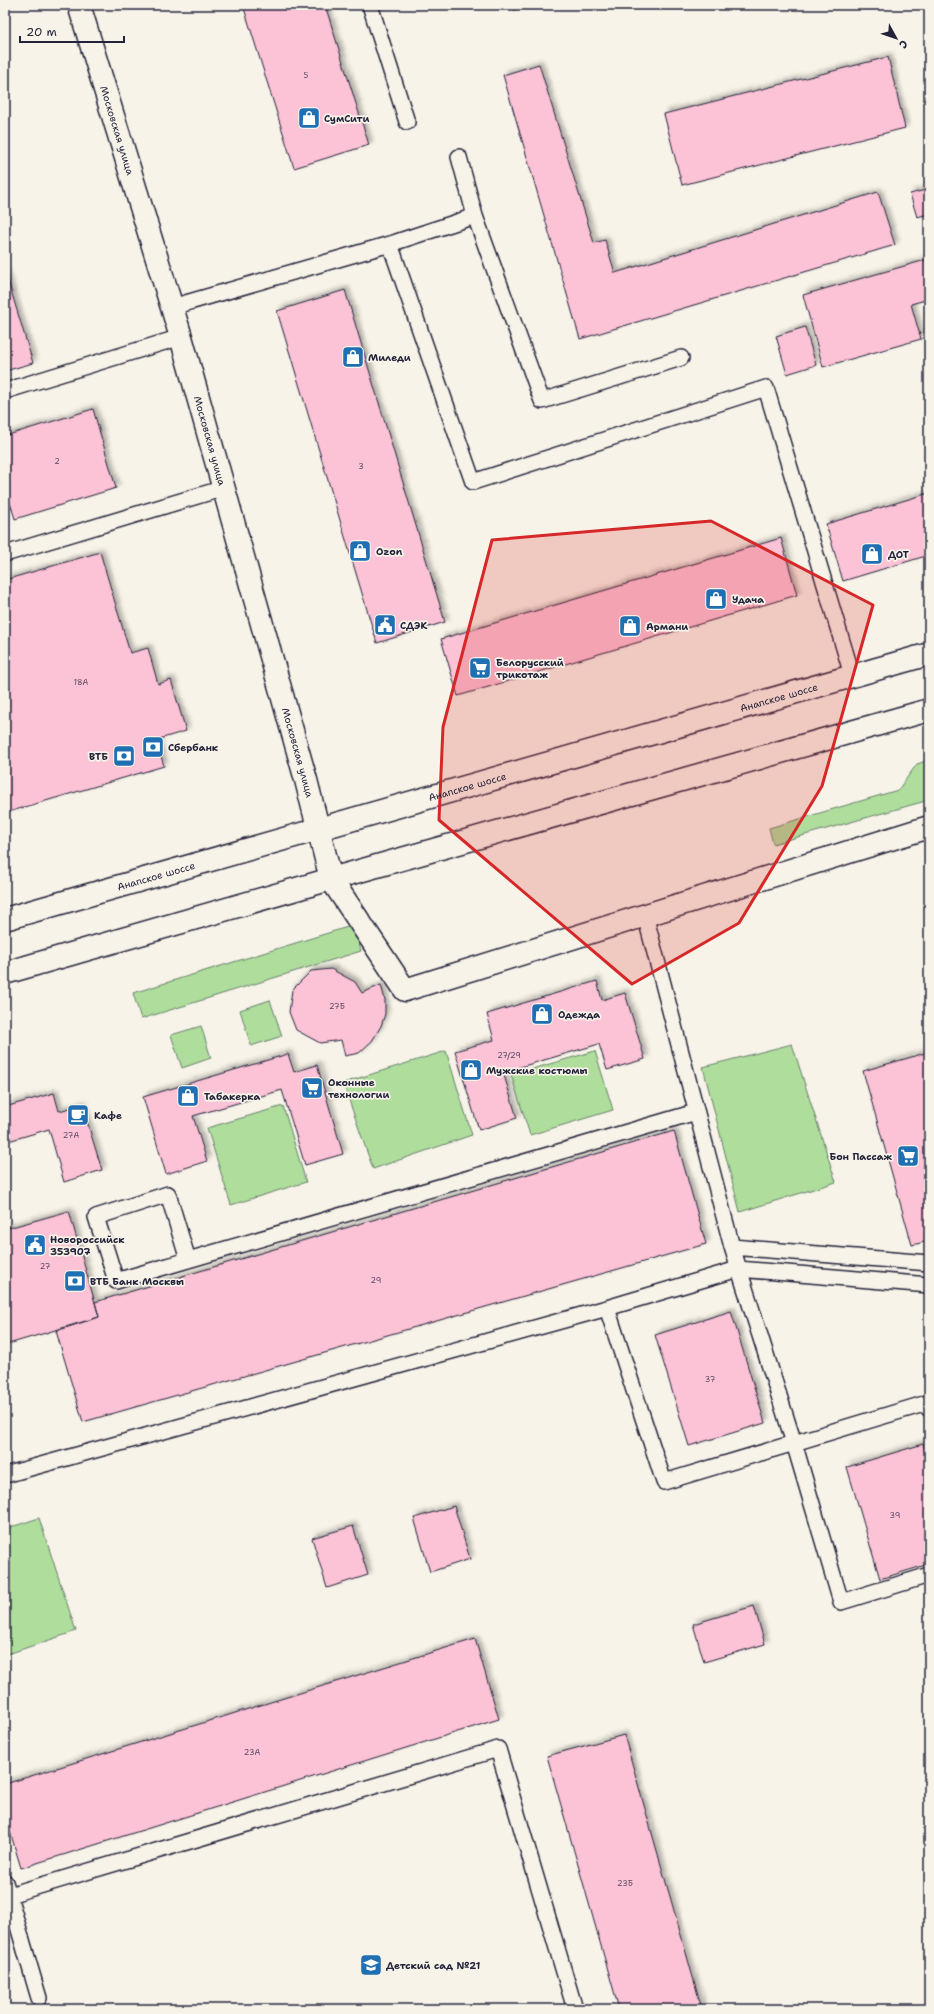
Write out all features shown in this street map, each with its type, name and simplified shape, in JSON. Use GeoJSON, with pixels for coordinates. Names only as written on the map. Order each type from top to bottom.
{"type":"FeatureCollection","features":[{"type":"Feature","properties":{"kind":"main road","name":"Московская улица"},"geometry":{"type":"LineString","coordinates":[[79,5],[181,337],[331,879],[405,990],[645,915]]}},
{"type":"Feature","properties":{"kind":"main road","name":"Анапское шоссе"},"geometry":{"type":"LineString","coordinates":[[5,919],[852,678],[929,654]]}},
{"type":"Feature","properties":{"kind":"main road"},"geometry":{"type":"LineString","coordinates":[[5,974],[331,879],[929,710]]}},
{"type":"Feature","properties":{"kind":"main road"},"geometry":{"type":"LineString","coordinates":[[645,915],[929,827]]}},
{"type":"Feature","properties":{"kind":"lane"},"geometry":{"type":"LineString","coordinates":[[370,5],[407,122]]}},
{"type":"Feature","properties":{"kind":"lane"},"geometry":{"type":"LineString","coordinates":[[459,157],[475,216],[542,401],[681,358]]}},
{"type":"Feature","properties":{"kind":"lane"},"geometry":{"type":"LineString","coordinates":[[172,307],[390,244],[475,216]]}},
{"type":"Feature","properties":{"kind":"lane"},"geometry":{"type":"LineString","coordinates":[[390,244],[473,482],[766,388],[852,678]]}},
{"type":"Feature","properties":{"kind":"lane"},"geometry":{"type":"LineString","coordinates":[[5,391],[181,337]]}},
{"type":"Feature","properties":{"kind":"lane"},"geometry":{"type":"LineString","coordinates":[[5,554],[224,488]]}},
{"type":"Feature","properties":{"kind":"lane"},"geometry":{"type":"LineString","coordinates":[[645,915],[738,1269],[794,1443],[840,1602],[929,1575]]}},
{"type":"Feature","properties":{"kind":"lane"},"geometry":{"type":"LineString","coordinates":[[188,1260],[168,1194],[96,1217],[116,1281],[696,1112]]}},
{"type":"Feature","properties":{"kind":"lane"},"geometry":{"type":"LineString","coordinates":[[732,1247],[929,1263]]}},
{"type":"Feature","properties":{"kind":"lane"},"geometry":{"type":"LineString","coordinates":[[5,1475],[607,1308],[738,1269],[929,1285]]}},
{"type":"Feature","properties":{"kind":"lane"},"geometry":{"type":"LineString","coordinates":[[607,1308],[664,1482],[927,1403],[929,1409]]}},
{"type":"Feature","properties":{"kind":"lane"},"geometry":{"type":"LineString","coordinates":[[40,1998],[7,1888],[498,1749],[575,2009]]}},
{"type":"Feature","properties":{"kind":"highlighted area"},"geometry":{"type":"Polygon","coordinates":[[[711,521],[873,605],[822,786],[739,923],[632,984],[439,820],[443,727],[492,540],[711,521]]]}},
{"type":"Feature","properties":{"kind":"green space"},"geometry":{"type":"Polygon","coordinates":[[[929,760],[929,800],[773,844],[769,828],[898,790],[917,764],[929,760]]]}},
{"type":"Feature","properties":{"kind":"green space"},"geometry":{"type":"Polygon","coordinates":[[[354,925],[361,951],[141,1019],[133,993],[354,925]]]}},
{"type":"Feature","properties":{"kind":"green space"},"geometry":{"type":"Polygon","coordinates":[[[270,1000],[282,1036],[251,1046],[240,1010],[270,1000]]]}},
{"type":"Feature","properties":{"kind":"green space"},"geometry":{"type":"Polygon","coordinates":[[[201,1026],[211,1058],[182,1068],[171,1035],[201,1026]]]}},
{"type":"Feature","properties":{"kind":"green space"},"geometry":{"type":"Polygon","coordinates":[[[792,1044],[836,1182],[740,1212],[703,1067],[792,1044]]]}},
{"type":"Feature","properties":{"kind":"green space"},"geometry":{"type":"Polygon","coordinates":[[[446,1051],[472,1135],[373,1169],[343,1083],[446,1051]]]}},
{"type":"Feature","properties":{"kind":"green space"},"geometry":{"type":"Polygon","coordinates":[[[595,1051],[613,1110],[530,1135],[511,1075],[595,1051]]]}},
{"type":"Feature","properties":{"kind":"green space"},"geometry":{"type":"Polygon","coordinates":[[[283,1106],[306,1182],[231,1205],[207,1128],[283,1106]]]}},
{"type":"Feature","properties":{"kind":"green space"},"geometry":{"type":"Polygon","coordinates":[[[39,1518],[76,1631],[5,1655],[5,1529],[39,1518]]]}},
{"type":"Feature","properties":{"kind":"building"},"geometry":{"type":"Polygon","coordinates":[[[243,5],[325,5],[369,145],[294,168],[243,5]]]}},
{"type":"Feature","properties":{"kind":"building"},"geometry":{"type":"Polygon","coordinates":[[[513,5],[531,5],[514,10],[513,5]]]}},
{"type":"Feature","properties":{"kind":"building"},"geometry":{"type":"Polygon","coordinates":[[[888,57],[905,128],[682,185],[664,114],[888,57]]]}},
{"type":"Feature","properties":{"kind":"building"},"geometry":{"type":"Polygon","coordinates":[[[539,64],[594,243],[605,240],[615,273],[878,192],[895,245],[580,339],[503,75],[539,64]]]}},
{"type":"Feature","properties":{"kind":"building"},"geometry":{"type":"Polygon","coordinates":[[[929,189],[929,214],[917,217],[910,194],[929,189]]]}},
{"type":"Feature","properties":{"kind":"building"},"geometry":{"type":"Polygon","coordinates":[[[929,259],[929,299],[911,304],[921,339],[823,367],[803,295],[929,259]]]}},
{"type":"Feature","properties":{"kind":"building"},"geometry":{"type":"Polygon","coordinates":[[[5,271],[33,363],[5,371],[5,271]]]}},
{"type":"Feature","properties":{"kind":"building"},"geometry":{"type":"Polygon","coordinates":[[[345,290],[445,622],[377,643],[277,311],[345,290]]]}},
{"type":"Feature","properties":{"kind":"building"},"geometry":{"type":"Polygon","coordinates":[[[805,327],[816,365],[787,374],[776,336],[805,327]]]}},
{"type":"Feature","properties":{"kind":"building"},"geometry":{"type":"Polygon","coordinates":[[[93,409],[116,488],[15,519],[5,486],[5,436],[93,409]]]}},
{"type":"Feature","properties":{"kind":"building"},"geometry":{"type":"Polygon","coordinates":[[[929,493],[929,555],[843,581],[826,524],[929,493]]]}},
{"type":"Feature","properties":{"kind":"building"},"geometry":{"type":"Polygon","coordinates":[[[781,538],[797,595],[458,696],[441,639],[781,538]]]}},
{"type":"Feature","properties":{"kind":"building"},"geometry":{"type":"Polygon","coordinates":[[[100,552],[130,653],[148,648],[158,684],[171,680],[186,731],[156,740],[164,766],[5,813],[5,580],[100,552]]]}},
{"type":"Feature","properties":{"kind":"building"},"geometry":{"type":"Polygon","coordinates":[[[331,969],[355,982],[362,993],[381,985],[385,1000],[385,1014],[381,1026],[372,1041],[359,1053],[345,1056],[341,1040],[320,1043],[296,1030],[289,1012],[292,990],[311,971],[331,969]]]}},
{"type":"Feature","properties":{"kind":"building"},"geometry":{"type":"Polygon","coordinates":[[[597,981],[602,1000],[625,993],[645,1059],[607,1070],[599,1044],[503,1072],[517,1118],[479,1130],[455,1051],[494,1040],[487,1014],[597,981]]]}},
{"type":"Feature","properties":{"kind":"building","name":"Бон Пассаж"},"geometry":{"type":"Polygon","coordinates":[[[929,1052],[929,1241],[912,1245],[863,1071],[929,1052]]]}},
{"type":"Feature","properties":{"kind":"building"},"geometry":{"type":"Polygon","coordinates":[[[288,1054],[294,1072],[317,1065],[343,1154],[305,1165],[282,1090],[193,1116],[207,1161],[166,1174],[143,1097],[288,1054]]]}},
{"type":"Feature","properties":{"kind":"building"},"geometry":{"type":"Polygon","coordinates":[[[54,1093],[59,1111],[82,1105],[102,1170],[64,1182],[49,1129],[5,1142],[5,1107],[54,1093]]]}},
{"type":"Feature","properties":{"kind":"building"},"geometry":{"type":"Polygon","coordinates":[[[674,1131],[706,1244],[83,1422],[56,1331],[99,1317],[95,1302],[674,1131]]]}},
{"type":"Feature","properties":{"kind":"building"},"geometry":{"type":"Polygon","coordinates":[[[69,1211],[99,1317],[5,1345],[5,1229],[69,1211]]]}},
{"type":"Feature","properties":{"kind":"building"},"geometry":{"type":"Polygon","coordinates":[[[731,1311],[765,1423],[689,1446],[655,1335],[731,1311]]]}},
{"type":"Feature","properties":{"kind":"building"},"geometry":{"type":"Polygon","coordinates":[[[923,1444],[929,1464],[929,1564],[880,1579],[847,1467],[923,1444]]]}},
{"type":"Feature","properties":{"kind":"building"},"geometry":{"type":"Polygon","coordinates":[[[454,1506],[470,1559],[430,1572],[414,1518],[454,1506]]]}},
{"type":"Feature","properties":{"kind":"building"},"geometry":{"type":"Polygon","coordinates":[[[353,1526],[368,1575],[327,1588],[312,1538],[353,1526]]]}},
{"type":"Feature","properties":{"kind":"building"},"geometry":{"type":"Polygon","coordinates":[[[754,1606],[765,1644],[704,1662],[693,1624],[754,1606]]]}},
{"type":"Feature","properties":{"kind":"building"},"geometry":{"type":"Polygon","coordinates":[[[475,1639],[499,1719],[21,1868],[5,1815],[5,1784],[475,1639]]]}},
{"type":"Feature","properties":{"kind":"building"},"geometry":{"type":"Polygon","coordinates":[[[624,1735],[702,2009],[619,2009],[547,1756],[624,1735]]]}},
{"type":"Feature","properties":{"kind":"place","name":"СумСити"},"geometry":{"type":"Point","coordinates":[309,118]}},
{"type":"Feature","properties":{"kind":"place","name":"Миледи"},"geometry":{"type":"Point","coordinates":[353,357]}},
{"type":"Feature","properties":{"kind":"place","name":"Ozon"},"geometry":{"type":"Point","coordinates":[360,551]}},
{"type":"Feature","properties":{"kind":"place","name":"ДОТ"},"geometry":{"type":"Point","coordinates":[872,554]}},
{"type":"Feature","properties":{"kind":"place","name":"Удача"},"geometry":{"type":"Point","coordinates":[716,599]}},
{"type":"Feature","properties":{"kind":"place","name":"СДЭК"},"geometry":{"type":"Point","coordinates":[385,625]}},
{"type":"Feature","properties":{"kind":"place","name":"Армани"},"geometry":{"type":"Point","coordinates":[630,626]}},
{"type":"Feature","properties":{"kind":"place","name":"Белорусский трикотаж"},"geometry":{"type":"Point","coordinates":[480,668]}},
{"type":"Feature","properties":{"kind":"place","name":"Сбербанк"},"geometry":{"type":"Point","coordinates":[153,747]}},
{"type":"Feature","properties":{"kind":"place","name":"ВТБ"},"geometry":{"type":"Point","coordinates":[124,756]}},
{"type":"Feature","properties":{"kind":"place","name":"Одежда"},"geometry":{"type":"Point","coordinates":[542,1014]}},
{"type":"Feature","properties":{"kind":"place","name":"Мужские костюмы"},"geometry":{"type":"Point","coordinates":[471,1070]}},
{"type":"Feature","properties":{"kind":"place","name":"Оконные технологии"},"geometry":{"type":"Point","coordinates":[312,1088]}},
{"type":"Feature","properties":{"kind":"place","name":"Табакерка"},"geometry":{"type":"Point","coordinates":[188,1096]}},
{"type":"Feature","properties":{"kind":"place","name":"Кафе"},"geometry":{"type":"Point","coordinates":[78,1115]}},
{"type":"Feature","properties":{"kind":"place","name":"Бон Пассаж"},"geometry":{"type":"Point","coordinates":[908,1156]}},
{"type":"Feature","properties":{"kind":"place","name":"Новороссийск 353907"},"geometry":{"type":"Point","coordinates":[35,1245]}},
{"type":"Feature","properties":{"kind":"place","name":"ВТБ Банк Москвы"},"geometry":{"type":"Point","coordinates":[75,1281]}},
{"type":"Feature","properties":{"kind":"place","name":"Детский сад №21"},"geometry":{"type":"Point","coordinates":[371,1965]}}]}
